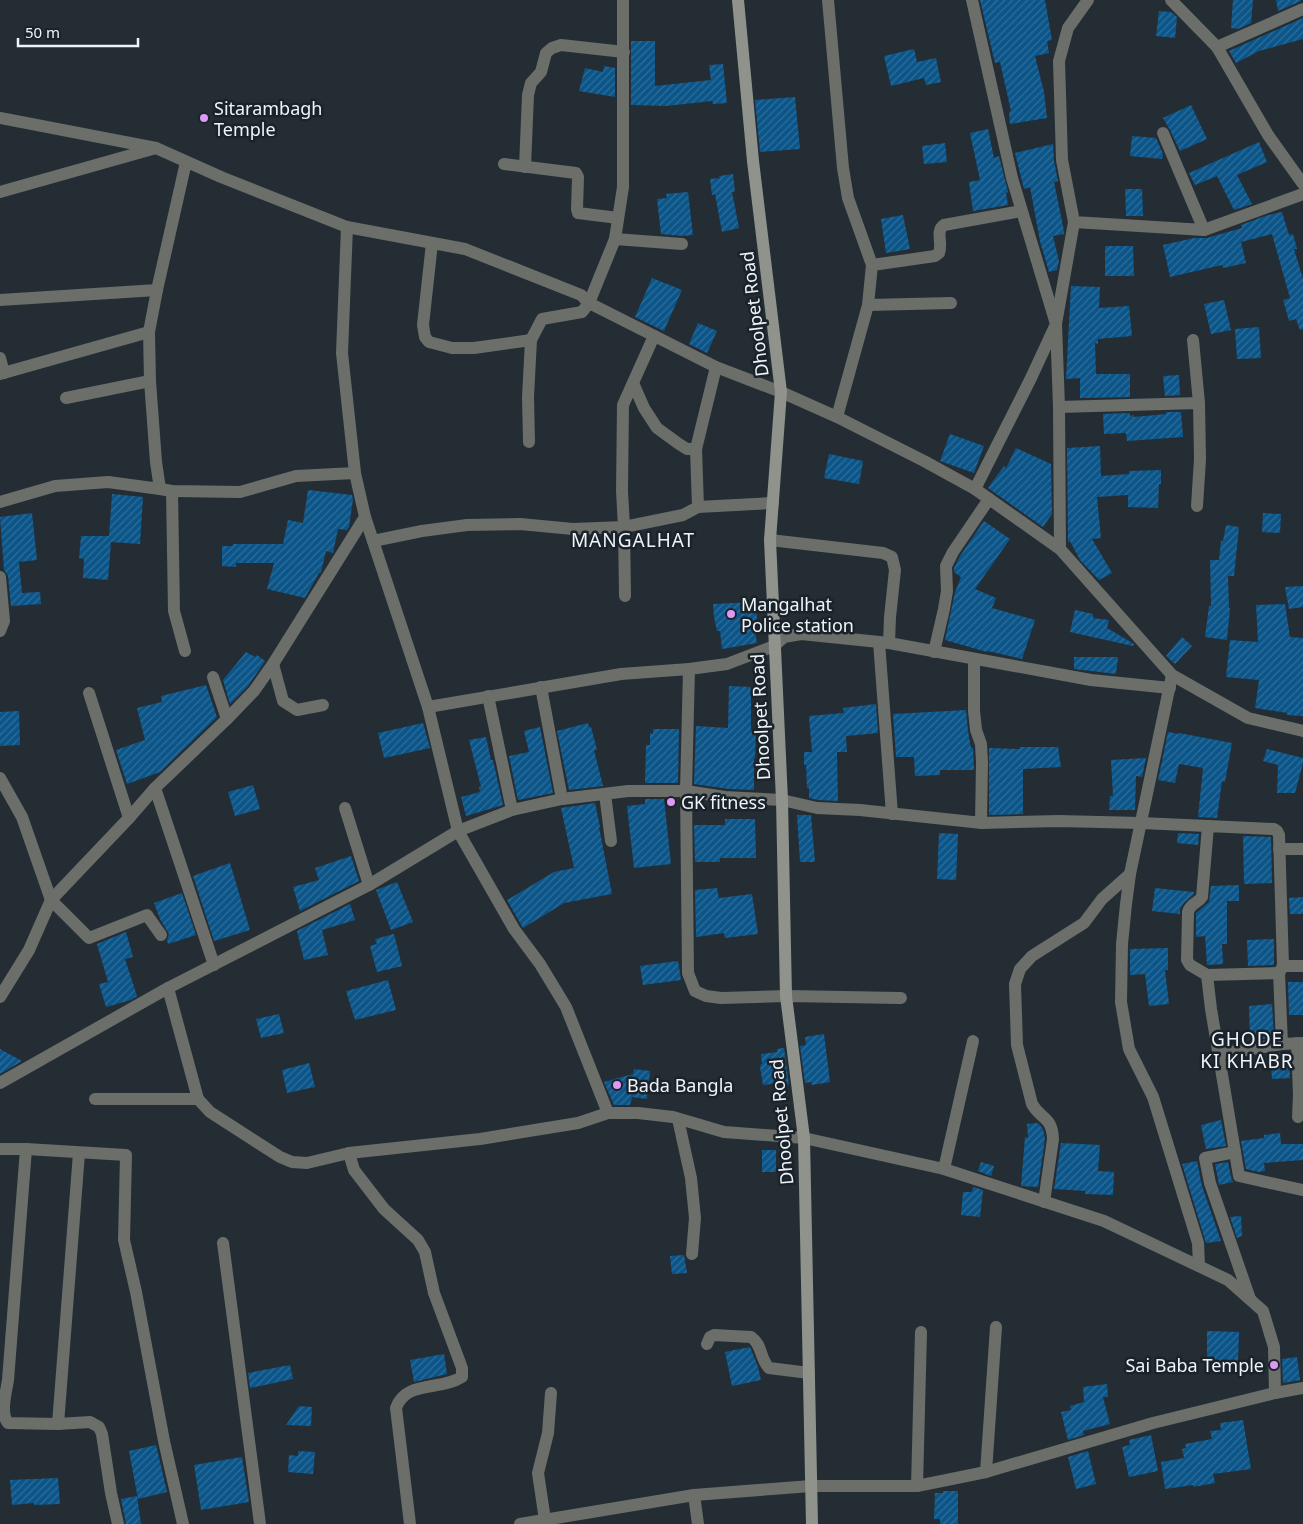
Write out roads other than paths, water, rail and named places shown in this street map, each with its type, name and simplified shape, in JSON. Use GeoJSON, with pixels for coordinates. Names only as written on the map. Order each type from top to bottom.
{"type":"FeatureCollection","features":[{"type":"Feature","properties":{"kind":"main road","name":"Dhoolpet Road"},"geometry":{"type":"LineString","coordinates":[[738,0],[753,161],[780,392],[770,540],[782,800],[786,996],[804,1138],[812,1524]]}},
{"type":"Feature","properties":{"kind":"street"},"geometry":{"type":"LineString","coordinates":[[529,442],[530,340],[542,319],[582,312],[589,303],[615,239],[623,187],[623,0]]}},
{"type":"Feature","properties":{"kind":"street"},"geometry":{"type":"LineString","coordinates":[[828,0],[843,168],[848,198],[872,265],[868,305],[837,417]]}},
{"type":"Feature","properties":{"kind":"street"},"geometry":{"type":"LineString","coordinates":[[972,0],[1012,178],[1056,324],[975,489]]}},
{"type":"Feature","properties":{"kind":"street"},"geometry":{"type":"LineString","coordinates":[[1060,549],[1059,407],[1056,324],[1074,222],[1062,160],[1059,61],[1068,28],[1088,0]]}},
{"type":"Feature","properties":{"kind":"street"},"geometry":{"type":"LineString","coordinates":[[1074,222],[1204,230],[1303,186],[1268,135],[1217,47],[1171,0]]}},
{"type":"Feature","properties":{"kind":"street"},"geometry":{"type":"LineString","coordinates":[[1217,47],[1303,9]]}},
{"type":"Feature","properties":{"kind":"street"},"geometry":{"type":"LineString","coordinates":[[525,166],[528,95],[531,83],[541,72],[546,54],[552,48],[561,45],[624,52]]}},
{"type":"Feature","properties":{"kind":"street"},"geometry":{"type":"LineString","coordinates":[[0,118],[156,148],[186,162],[346,226],[464,249],[581,295],[589,303],[716,367],[837,417],[975,489],[1060,549],[1172,674],[1248,718],[1303,731]]}},
{"type":"Feature","properties":{"kind":"street"},"geometry":{"type":"LineString","coordinates":[[1163,133],[1204,230]]}},
{"type":"Feature","properties":{"kind":"street"},"geometry":{"type":"LineString","coordinates":[[0,192],[156,148]]}},
{"type":"Feature","properties":{"kind":"street"},"geometry":{"type":"LineString","coordinates":[[185,651],[174,611],[166,490],[156,462],[150,381],[149,332],[186,162]]}},
{"type":"Feature","properties":{"kind":"street"},"geometry":{"type":"LineString","coordinates":[[504,164],[576,173],[578,177],[578,213],[618,218]]}},
{"type":"Feature","properties":{"kind":"street"},"geometry":{"type":"LineString","coordinates":[[872,265],[935,256],[941,248],[939,230],[941,226],[1022,211]]}},
{"type":"Feature","properties":{"kind":"street"},"geometry":{"type":"LineString","coordinates":[[346,226],[342,353],[355,473],[365,518],[428,707],[458,831],[514,929],[540,964],[566,1007],[608,1113]]}},
{"type":"Feature","properties":{"kind":"street"},"geometry":{"type":"LineString","coordinates":[[615,239],[682,244]]}},
{"type":"Feature","properties":{"kind":"street"},"geometry":{"type":"LineString","coordinates":[[432,243],[423,325],[425,337],[429,342],[452,348],[474,348],[530,340]]}},
{"type":"Feature","properties":{"kind":"street"},"geometry":{"type":"LineString","coordinates":[[0,300],[158,290]]}},
{"type":"Feature","properties":{"kind":"street"},"geometry":{"type":"LineString","coordinates":[[868,305],[951,303]]}},
{"type":"Feature","properties":{"kind":"street"},"geometry":{"type":"LineString","coordinates":[[0,358],[2,374],[149,332]]}},
{"type":"Feature","properties":{"kind":"street"},"geometry":{"type":"LineString","coordinates":[[625,596],[622,491],[623,405],[654,336]]}},
{"type":"Feature","properties":{"kind":"street"},"geometry":{"type":"LineString","coordinates":[[1193,340],[1199,403],[1200,459],[1198,506]]}},
{"type":"Feature","properties":{"kind":"street"},"geometry":{"type":"LineString","coordinates":[[698,507],[696,449],[716,367]]}},
{"type":"Feature","properties":{"kind":"street"},"geometry":{"type":"LineString","coordinates":[[66,398],[150,381]]}},
{"type":"Feature","properties":{"kind":"street"},"geometry":{"type":"LineString","coordinates":[[633,383],[644,408],[657,428],[687,449],[696,449]]}},
{"type":"Feature","properties":{"kind":"street"},"geometry":{"type":"LineString","coordinates":[[1059,407],[1199,403]]}},
{"type":"Feature","properties":{"kind":"street"},"geometry":{"type":"LineString","coordinates":[[0,502],[55,486],[108,482],[166,490],[240,492],[296,476],[355,473]]}},
{"type":"Feature","properties":{"kind":"street"},"geometry":{"type":"LineString","coordinates":[[934,652],[947,591],[946,566],[953,552],[990,499]]}},
{"type":"Feature","properties":{"kind":"street"},"geometry":{"type":"LineString","coordinates":[[373,541],[422,531],[467,525],[520,524],[573,528],[624,527],[683,515],[698,507],[773,503]]}},
{"type":"Feature","properties":{"kind":"street"},"geometry":{"type":"LineString","coordinates":[[0,997],[4,985],[29,950],[51,900],[129,818],[154,788],[254,691],[274,664],[365,518]]}},
{"type":"Feature","properties":{"kind":"street"},"geometry":{"type":"LineString","coordinates":[[770,540],[883,553],[892,557],[895,570],[890,618],[884,642],[892,814]]}},
{"type":"Feature","properties":{"kind":"street"},"geometry":{"type":"LineString","coordinates":[[0,577],[4,620],[0,631]]}},
{"type":"Feature","properties":{"kind":"street"},"geometry":{"type":"LineString","coordinates":[[428,707],[541,686],[621,674],[727,664],[774,646],[784,637],[801,634],[884,642],[1091,680],[1170,688]]}},
{"type":"Feature","properties":{"kind":"street"},"geometry":{"type":"LineString","coordinates":[[974,660],[974,711],[976,730],[981,744],[982,762],[981,823]]}},
{"type":"Feature","properties":{"kind":"street"},"geometry":{"type":"LineString","coordinates":[[274,664],[283,701],[297,710],[323,705]]}},
{"type":"Feature","properties":{"kind":"street"},"geometry":{"type":"LineString","coordinates":[[689,669],[686,792],[688,973],[695,991],[706,996],[721,998],[786,996],[902,998]]}},
{"type":"Feature","properties":{"kind":"street"},"geometry":{"type":"LineString","coordinates":[[1172,674],[1130,874],[1122,944],[1121,1002],[1129,1049],[1153,1097],[1198,1243],[1199,1266]]}},
{"type":"Feature","properties":{"kind":"street"},"geometry":{"type":"LineString","coordinates":[[213,677],[227,719]]}},
{"type":"Feature","properties":{"kind":"street"},"geometry":{"type":"LineString","coordinates":[[541,686],[562,799]]}},
{"type":"Feature","properties":{"kind":"street"},"geometry":{"type":"LineString","coordinates":[[89,693],[129,818]]}},
{"type":"Feature","properties":{"kind":"street"},"geometry":{"type":"LineString","coordinates":[[488,696],[512,810]]}},
{"type":"Feature","properties":{"kind":"street"},"geometry":{"type":"LineString","coordinates":[[0,778],[22,817],[51,900],[89,938],[147,915],[161,935]]}},
{"type":"Feature","properties":{"kind":"street"},"geometry":{"type":"LineString","coordinates":[[154,788],[214,965]]}},
{"type":"Feature","properties":{"kind":"street"},"geometry":{"type":"LineString","coordinates":[[0,1083],[168,988],[370,885],[458,831],[512,810],[562,799],[628,791],[686,792],[725,797],[782,800],[817,808],[860,810],[981,823],[1141,823],[1277,831],[1280,835],[1282,1044]]}},
{"type":"Feature","properties":{"kind":"street"},"geometry":{"type":"LineString","coordinates":[[605,794],[611,841]]}},
{"type":"Feature","properties":{"kind":"street"},"geometry":{"type":"LineString","coordinates":[[345,808],[370,885]]}},
{"type":"Feature","properties":{"kind":"street"},"geometry":{"type":"LineString","coordinates":[[1208,826],[1202,897],[1189,908],[1188,912],[1186,953],[1190,965],[1207,975],[1303,966]]}},
{"type":"Feature","properties":{"kind":"street"},"geometry":{"type":"LineString","coordinates":[[1279,849],[1303,849]]}},
{"type":"Feature","properties":{"kind":"street"},"geometry":{"type":"LineString","coordinates":[[1044,1202],[1053,1131],[1049,1121],[1035,1110],[1032,1104],[1017,1045],[1015,984],[1020,969],[1032,956],[1084,923],[1102,900],[1130,874]]}},
{"type":"Feature","properties":{"kind":"street"},"geometry":{"type":"LineString","coordinates":[[1207,975],[1239,1176],[1303,1192]]}},
{"type":"Feature","properties":{"kind":"street"},"geometry":{"type":"LineString","coordinates":[[168,988],[198,1099],[210,1112],[280,1157],[292,1162],[307,1162],[349,1153],[480,1139],[578,1123],[608,1113],[638,1113],[678,1118],[724,1132],[804,1138],[944,1169],[1104,1221],[1228,1280],[1263,1311],[1274,1347],[1275,1393]]}},
{"type":"Feature","properties":{"kind":"street"},"geometry":{"type":"LineString","coordinates":[[944,1169],[973,1041]]}},
{"type":"Feature","properties":{"kind":"street"},"geometry":{"type":"LineString","coordinates":[[1219,1054],[1300,1043],[1298,1117]]}},
{"type":"Feature","properties":{"kind":"street"},"geometry":{"type":"LineString","coordinates":[[95,1099],[198,1099]]}},
{"type":"Feature","properties":{"kind":"street"},"geometry":{"type":"LineString","coordinates":[[678,1118],[691,1178],[695,1218],[692,1254]]}},
{"type":"Feature","properties":{"kind":"street"},"geometry":{"type":"LineString","coordinates":[[0,1150],[126,1155],[124,1240],[136,1292],[164,1441],[183,1524]]}},
{"type":"Feature","properties":{"kind":"street"},"geometry":{"type":"LineString","coordinates":[[26,1150],[2,1412],[4,1419],[8,1423],[58,1424],[90,1422],[98,1426],[102,1434],[118,1524]]}},
{"type":"Feature","properties":{"kind":"street"},"geometry":{"type":"LineString","coordinates":[[1235,1152],[1205,1158],[1210,1183],[1250,1299]]}},
{"type":"Feature","properties":{"kind":"street"},"geometry":{"type":"LineString","coordinates":[[58,1424],[79,1153]]}},
{"type":"Feature","properties":{"kind":"street"},"geometry":{"type":"LineString","coordinates":[[349,1153],[354,1170],[384,1209],[418,1240],[425,1252],[434,1293],[462,1368],[462,1377],[455,1382],[409,1391],[399,1398],[396,1408],[410,1524]]}},
{"type":"Feature","properties":{"kind":"street"},"geometry":{"type":"LineString","coordinates":[[223,1242],[260,1524]]}},
{"type":"Feature","properties":{"kind":"street"},"geometry":{"type":"LineString","coordinates":[[986,1472],[996,1327]]}},
{"type":"Feature","properties":{"kind":"street"},"geometry":{"type":"LineString","coordinates":[[917,1486],[921,1332]]}},
{"type":"Feature","properties":{"kind":"street"},"geometry":{"type":"LineString","coordinates":[[707,1344],[710,1337],[714,1335],[750,1337],[756,1340],[769,1368],[808,1372]]}},
{"type":"Feature","properties":{"kind":"street"},"geometry":{"type":"LineString","coordinates":[[520,1524],[651,1503],[694,1494],[811,1486],[917,1486],[986,1472],[1153,1423],[1303,1388]]}},
{"type":"Feature","properties":{"kind":"street"},"geometry":{"type":"LineString","coordinates":[[545,1520],[538,1473],[548,1433],[551,1393]]}},
{"type":"Feature","properties":{"kind":"street"},"geometry":{"type":"LineString","coordinates":[[694,1494],[698,1524]]}},
{"type":"Feature","properties":{"kind":"place","name":"Sitarambagh Temple"},"geometry":{"type":"Point","coordinates":[204,118]}},
{"type":"Feature","properties":{"kind":"place","name":"Mangalhat Police station"},"geometry":{"type":"Point","coordinates":[731,614]}},
{"type":"Feature","properties":{"kind":"place","name":"GK fitness"},"geometry":{"type":"Point","coordinates":[671,802]}},
{"type":"Feature","properties":{"kind":"place","name":"Bada Bangla"},"geometry":{"type":"Point","coordinates":[617,1085]}},
{"type":"Feature","properties":{"kind":"place","name":"Sai Baba Temple"},"geometry":{"type":"Point","coordinates":[1274,1365]}},
{"type":"Feature","properties":{"kind":"district","name":"MANGALHAT"},"geometry":{"type":"Point","coordinates":[633,540]}},
{"type":"Feature","properties":{"kind":"district","name":"GHODE KI KHABR"},"geometry":{"type":"Point","coordinates":[1247,1050]}}]}
